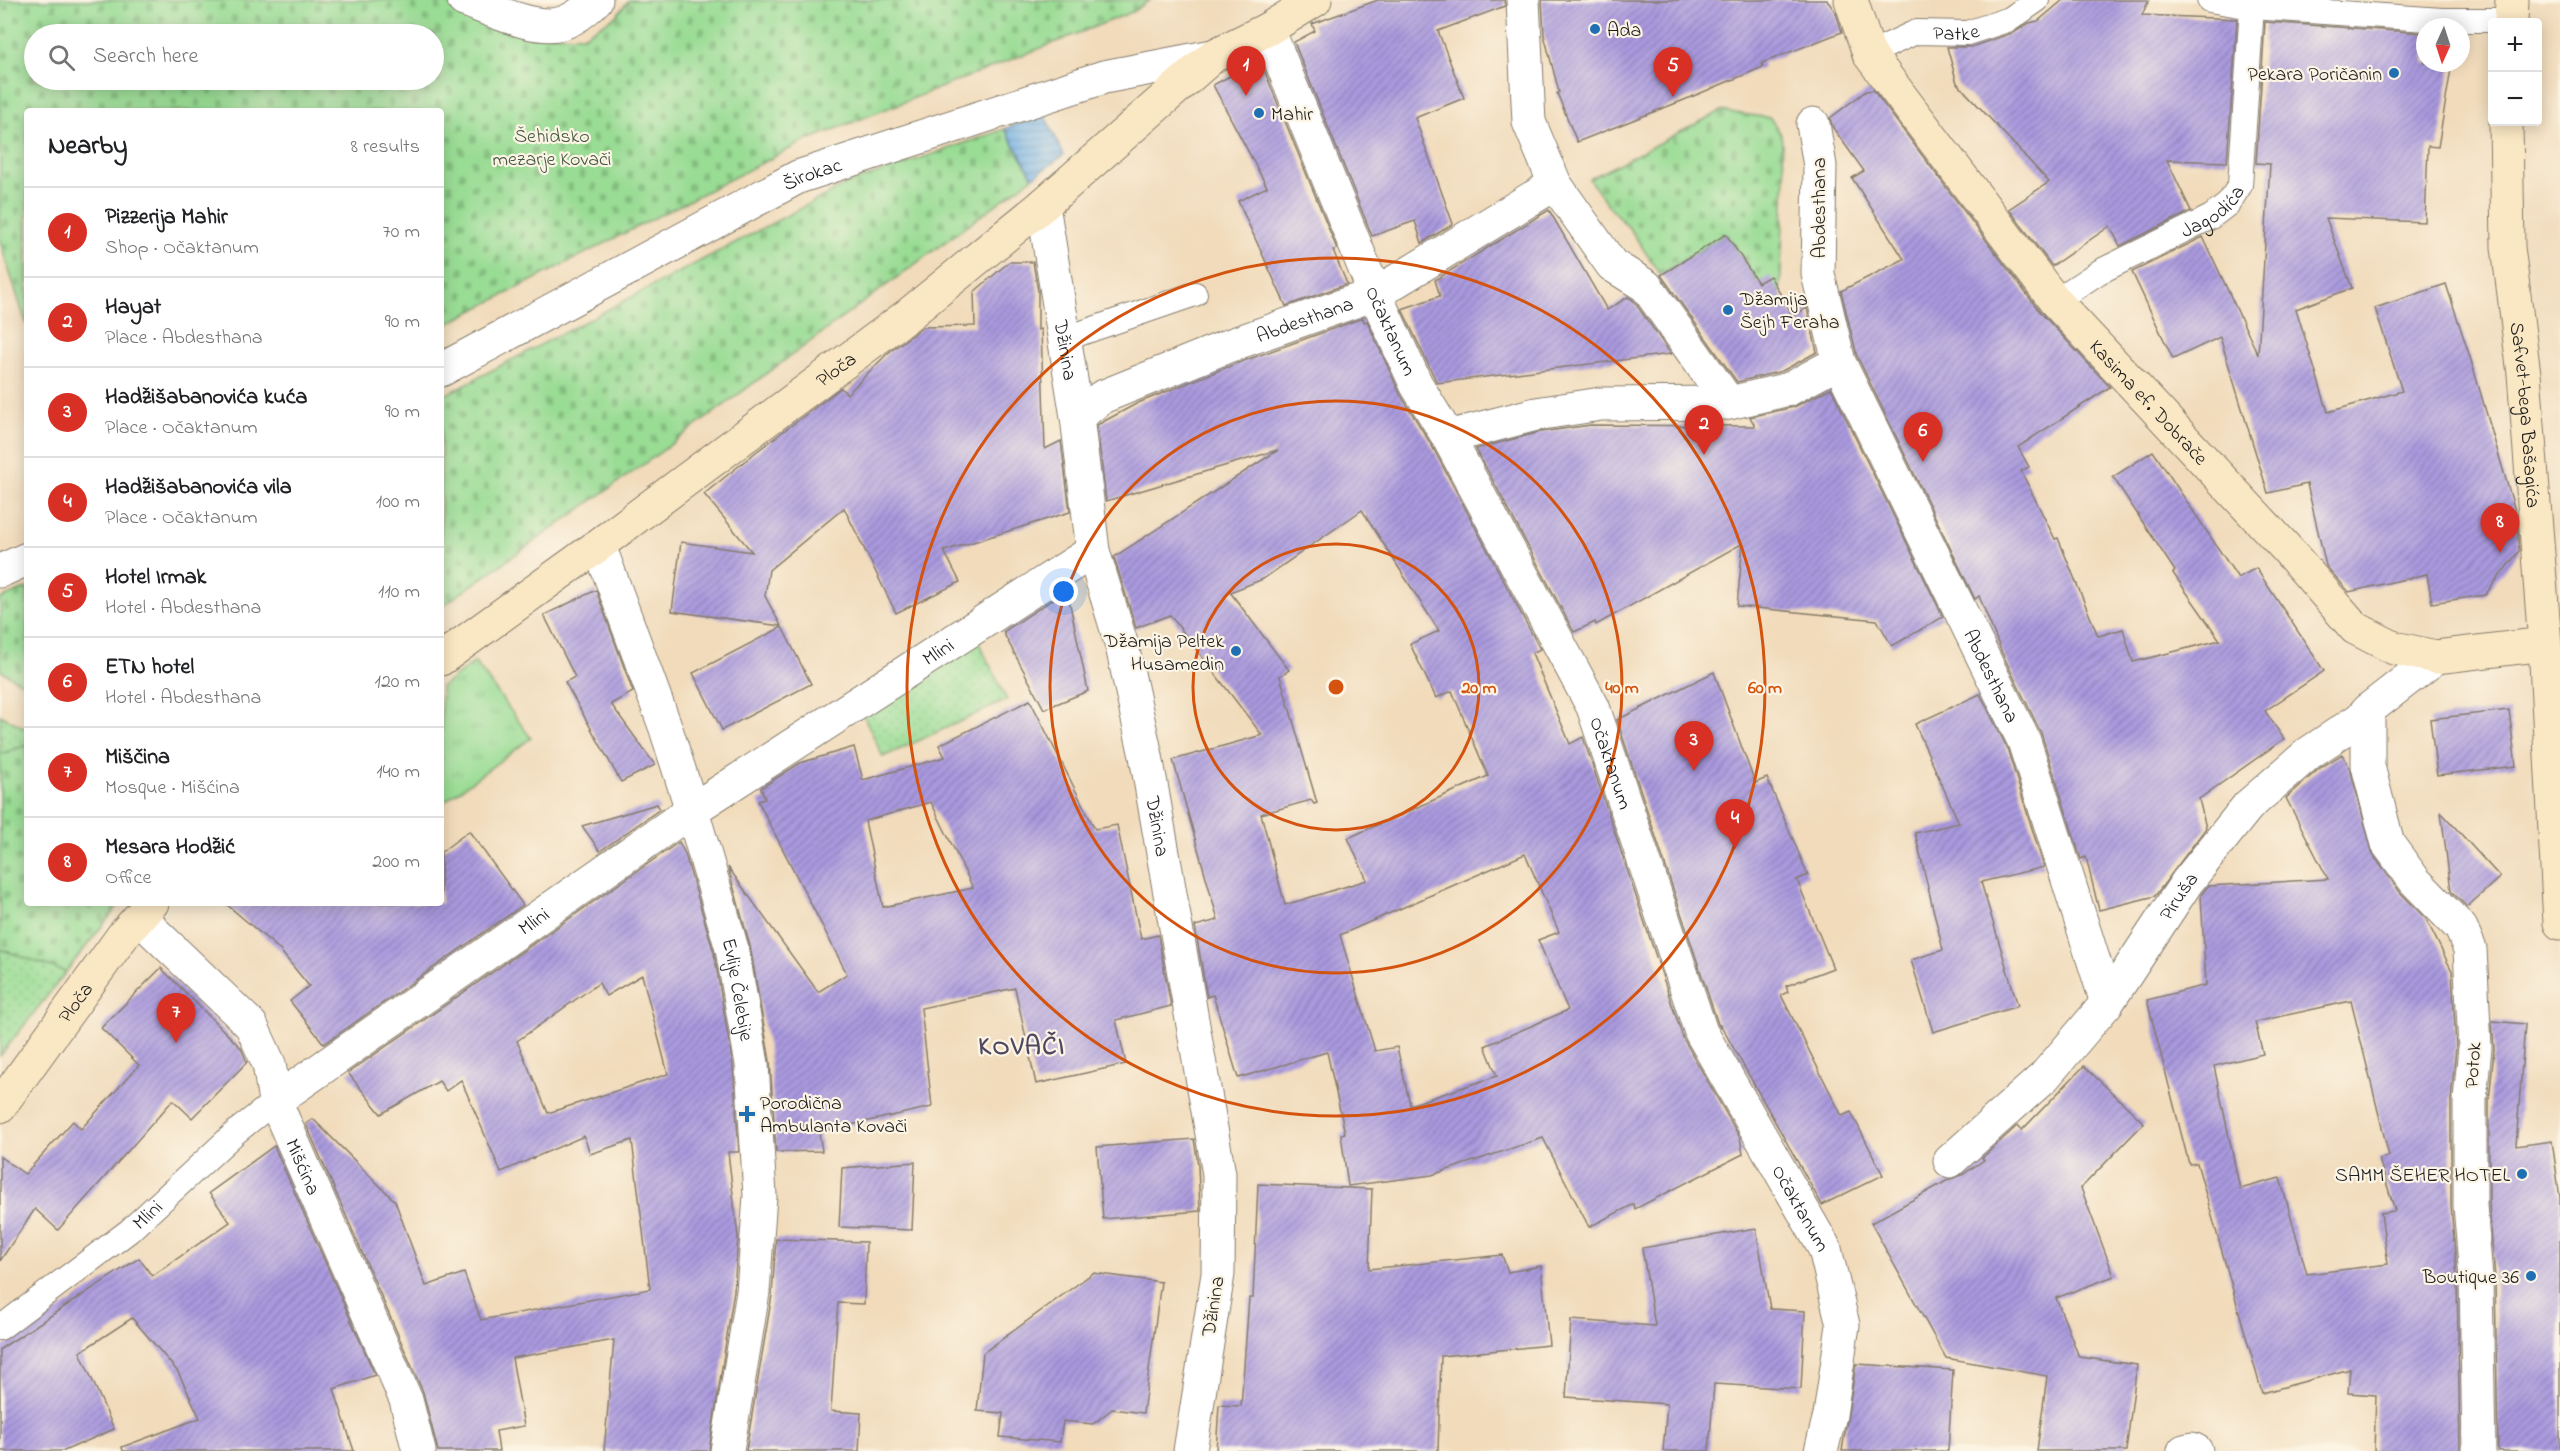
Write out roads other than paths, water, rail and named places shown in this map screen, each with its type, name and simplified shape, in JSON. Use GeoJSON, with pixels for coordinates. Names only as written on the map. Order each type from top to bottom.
{"type":"FeatureCollection","features":[{"type":"Feature","properties":{"kind":"street"},"geometry":{"type":"LineString","coordinates":[[464,0],[532,24],[564,23],[596,0]]}},
{"type":"Feature","properties":{"kind":"street"},"geometry":{"type":"LineString","coordinates":[[1523,0],[1530,122],[1555,184],[1612,265],[1647,286],[1729,403]]}},
{"type":"Feature","properties":{"kind":"street","name":"Kasima ef. Dobrače"},"geometry":{"type":"LineString","coordinates":[[1851,0],[1869,54],[2055,301],[2284,547],[2355,628],[2394,648],[2436,657],[2545,644]]}},
{"type":"Feature","properties":{"kind":"street"},"geometry":{"type":"LineString","coordinates":[[1213,56],[1268,29],[1308,2]]}},
{"type":"Feature","properties":{"kind":"street","name":"Očaktanum"},"geometry":{"type":"LineString","coordinates":[[1268,29],[1375,294],[1416,384],[1448,437],[1593,707],[1701,1032],[1825,1249],[1843,1325],[1830,1415],[1821,1451]]}},
{"type":"Feature","properties":{"kind":"street","name":"Ploča"},"geometry":{"type":"LineString","coordinates":[[444,657],[908,315],[1043,205],[1213,56]]}},
{"type":"Feature","properties":{"kind":"street","name":"Širokac"},"geometry":{"type":"LineString","coordinates":[[444,368],[798,177],[1104,77],[1213,56]]}},
{"type":"Feature","properties":{"kind":"street","name":"Abdesthana"},"geometry":{"type":"LineString","coordinates":[[1814,124],[1821,166],[1818,274],[1839,363],[2024,741],[2107,1003]]}},
{"type":"Feature","properties":{"kind":"street","name":"Safvet-bega Bašagića"},"geometry":{"type":"LineString","coordinates":[[2506,126],[2508,247],[2523,374],[2545,644],[2560,923]]}},
{"type":"Feature","properties":{"kind":"street","name":"Abdesthana"},"geometry":{"type":"LineString","coordinates":[[1077,417],[1102,397],[1228,346],[1375,294],[1555,184]]}},
{"type":"Feature","properties":{"kind":"street","name":"Džinina"},"geometry":{"type":"LineString","coordinates":[[1043,205],[1077,417],[1093,551],[1122,646],[1146,756],[1219,1174],[1218,1274],[1190,1451]]}},
{"type":"Feature","properties":{"kind":"street"},"geometry":{"type":"LineString","coordinates":[[1448,437],[1536,414],[1600,404],[1729,403],[1789,388],[1839,363]]}},
{"type":"Feature","properties":{"kind":"street","name":"Evlije Čelebije"},"geometry":{"type":"LineString","coordinates":[[596,547],[604,559],[665,726],[692,810],[732,949],[752,1065],[760,1185],[753,1292],[727,1451]]}},
{"type":"Feature","properties":{"kind":"street","name":"Mlini"},"geometry":{"type":"LineString","coordinates":[[275,1101],[692,810],[1093,551]]}},
{"type":"Feature","properties":{"kind":"street"},"geometry":{"type":"LineString","coordinates":[[0,571],[24,560]]}},
{"type":"Feature","properties":{"kind":"street","name":"Piruša"},"geometry":{"type":"LineString","coordinates":[[1950,1161],[2044,1077],[2107,1003],[2187,882],[2248,806],[2309,753],[2360,720],[2368,710],[2436,657]]}},
{"type":"Feature","properties":{"kind":"street","name":"Potok"},"geometry":{"type":"LineString","coordinates":[[2368,710],[2368,766],[2388,844],[2415,881],[2461,928],[2470,949],[2475,1047],[2470,1100],[2470,1205],[2476,1278],[2479,1451]]}},
{"type":"Feature","properties":{"kind":"street","name":"Ploča"},"geometry":{"type":"LineString","coordinates":[[0,1106],[124,934],[147,908]]}},
{"type":"Feature","properties":{"kind":"street","name":"Mišćina"},"geometry":{"type":"LineString","coordinates":[[147,908],[153,931],[251,1025],[269,1064],[275,1101],[406,1400],[419,1451]]}},
{"type":"Feature","properties":{"kind":"street"},"geometry":{"type":"LineString","coordinates":[[2184,1451],[2192,1449],[2196,1451]]}},
{"type":"Feature","properties":{"kind":"lane","name":"Patke"},"geometry":{"type":"LineString","coordinates":[[1869,54],[1916,32],[1967,33],[1978,30],[2010,19],[2037,0]]}},
{"type":"Feature","properties":{"kind":"lane"},"geometry":{"type":"LineString","coordinates":[[2209,0],[2252,7],[2442,20],[2511,14]]}},
{"type":"Feature","properties":{"kind":"lane","name":"Jagodića"},"geometry":{"type":"LineString","coordinates":[[2055,301],[2099,272],[2211,217],[2228,204],[2240,185],[2252,7]]}},
{"type":"Feature","properties":{"kind":"lane"},"geometry":{"type":"LineString","coordinates":[[1064,339],[1196,294]]}},
{"type":"Feature","properties":{"kind":"lane","name":"Mlini"},"geometry":{"type":"LineString","coordinates":[[0,1329],[129,1231],[236,1132],[275,1101]]}},
{"type":"Feature","properties":{"kind":"water"},"geometry":{"type":"Polygon","coordinates":[[[1044,114],[1064,155],[1033,177],[1005,129],[1044,114]]]}},
{"type":"Feature","properties":{"kind":"place","name":"Ada"},"geometry":{"type":"Point","coordinates":[1595,29]}},
{"type":"Feature","properties":{"kind":"place","name":"Pekara Poričanin"},"geometry":{"type":"Point","coordinates":[2394,73]}},
{"type":"Feature","properties":{"kind":"place","name":"Pizzerija Mahir"},"geometry":{"type":"Point","coordinates":[1246,96]}},
{"type":"Feature","properties":{"kind":"place","name":"Hotel Irmak"},"geometry":{"type":"Point","coordinates":[1673,97]}},
{"type":"Feature","properties":{"kind":"place","name":"Mahir"},"geometry":{"type":"Point","coordinates":[1259,113]}},
{"type":"Feature","properties":{"kind":"place","name":"Džamija Šejh Feraha"},"geometry":{"type":"Point","coordinates":[1728,310]}},
{"type":"Feature","properties":{"kind":"place","name":"Hayat"},"geometry":{"type":"Point","coordinates":[1704,455]}},
{"type":"Feature","properties":{"kind":"place","name":"ETN hotel"},"geometry":{"type":"Point","coordinates":[1923,462]}},
{"type":"Feature","properties":{"kind":"place","name":"Mesara Hodžić"},"geometry":{"type":"Point","coordinates":[2500,553]}},
{"type":"Feature","properties":{"kind":"place","name":"Džamija Peltek Husamedin"},"geometry":{"type":"Point","coordinates":[1236,651]}},
{"type":"Feature","properties":{"kind":"place","name":"Hadžišabanovića kuća"},"geometry":{"type":"Point","coordinates":[1694,771]}},
{"type":"Feature","properties":{"kind":"place","name":"Hadžišabanovića vila"},"geometry":{"type":"Point","coordinates":[1735,849]}},
{"type":"Feature","properties":{"kind":"place","name":"Miščina"},"geometry":{"type":"Point","coordinates":[176,1043]}},
{"type":"Feature","properties":{"kind":"place","name":"Porodična Ambulanta Kovači"},"geometry":{"type":"Point","coordinates":[747,1114]}},
{"type":"Feature","properties":{"kind":"place","name":"SAMM ŠEHER HOTEL"},"geometry":{"type":"Point","coordinates":[2522,1174]}},
{"type":"Feature","properties":{"kind":"place","name":"Boutique 36"},"geometry":{"type":"Point","coordinates":[2531,1276]}},
{"type":"Feature","properties":{"kind":"district","name":"KOVAČI"},"geometry":{"type":"Point","coordinates":[1022,1045]}},
{"type":"Feature","properties":{"kind":"park label","name":"Šehidsko mezarje Kovači"},"geometry":{"type":"Point","coordinates":[552,146]}}]}
